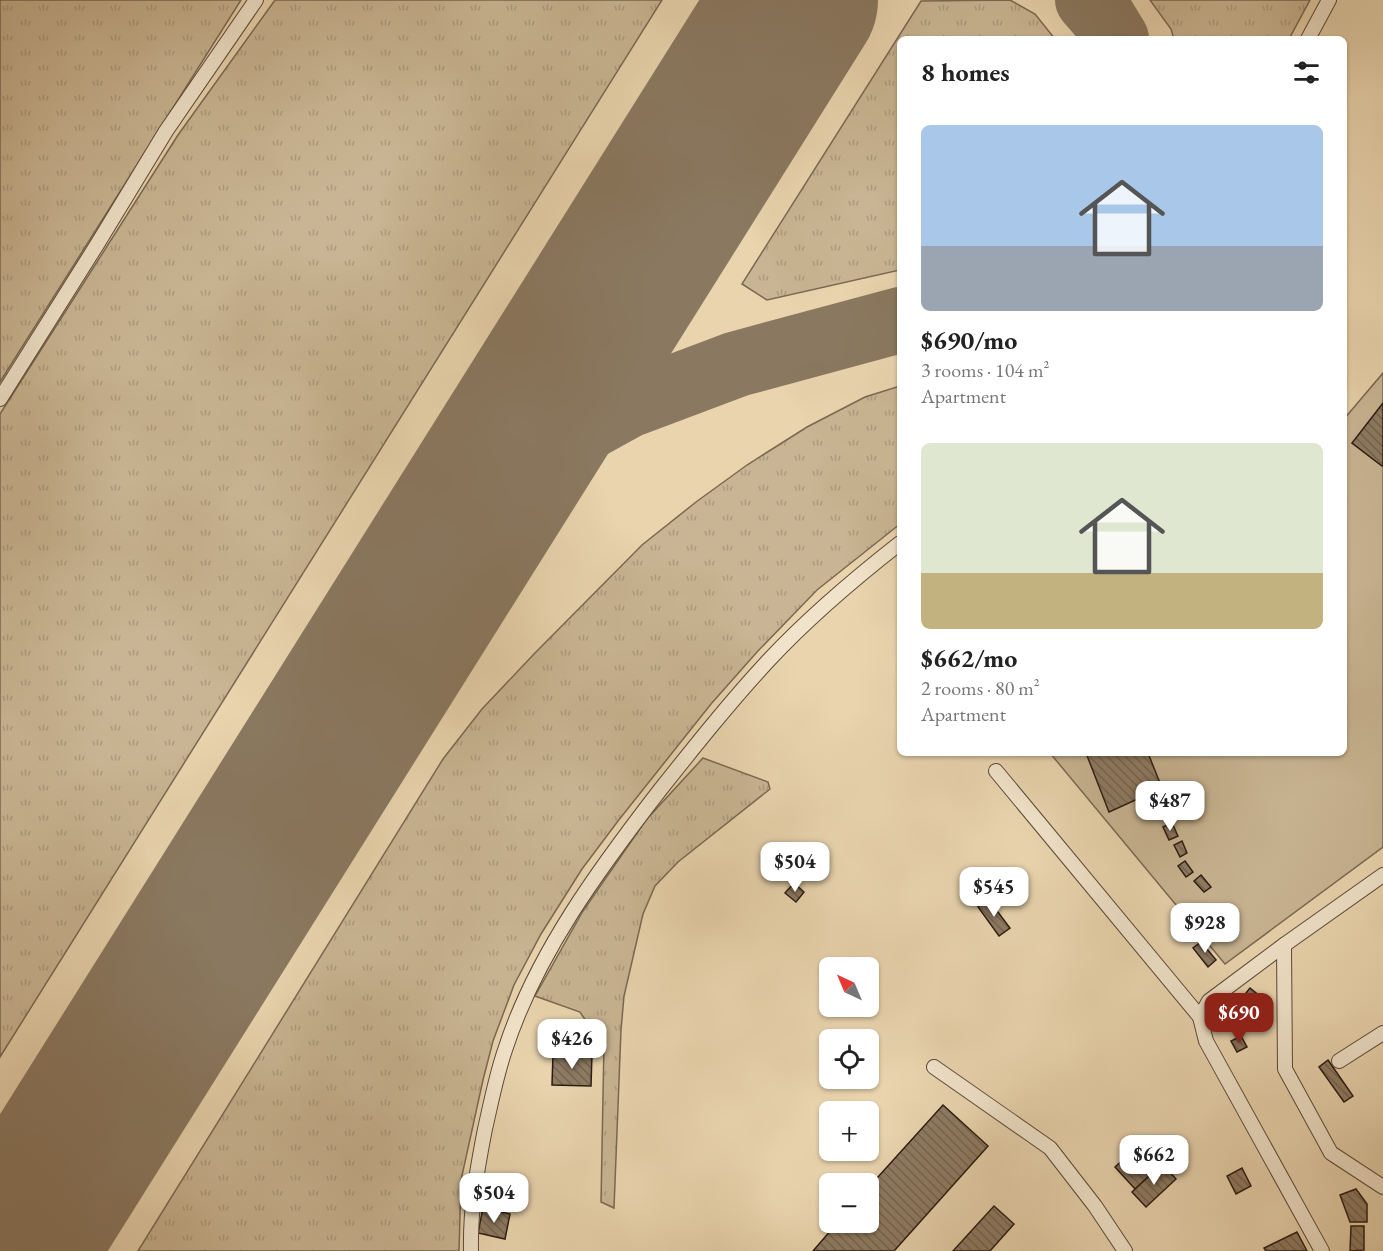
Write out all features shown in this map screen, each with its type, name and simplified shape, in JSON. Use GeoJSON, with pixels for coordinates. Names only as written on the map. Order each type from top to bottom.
{"type":"FeatureCollection","features":[{"type":"Feature","properties":{"kind":"lane"},"geometry":{"type":"LineString","coordinates":[[0,399],[166,131],[256,0]]}},
{"type":"Feature","properties":{"kind":"lane"},"geometry":{"type":"LineString","coordinates":[[1310,36],[1329,0]]}},
{"type":"Feature","properties":{"kind":"lane"},"geometry":{"type":"LineString","coordinates":[[471,1251],[473,1195],[491,1100],[517,1018],[552,947],[618,844],[724,712],[768,661],[830,600],[897,545]]}},
{"type":"Feature","properties":{"kind":"lane"},"geometry":{"type":"LineString","coordinates":[[996,771],[1200,1017],[1206,1041],[1322,1251]]}},
{"type":"Feature","properties":{"kind":"lane"},"geometry":{"type":"LineString","coordinates":[[1200,1017],[1209,1001],[1383,875]]}},
{"type":"Feature","properties":{"kind":"lane"},"geometry":{"type":"LineString","coordinates":[[1284,945],[1285,1070],[1331,1154],[1383,1187]]}},
{"type":"Feature","properties":{"kind":"lane"},"geometry":{"type":"LineString","coordinates":[[1339,1061],[1383,1033]]}},
{"type":"Feature","properties":{"kind":"lane"},"geometry":{"type":"LineString","coordinates":[[934,1067],[1050,1148],[1095,1206],[1125,1251]]}},
{"type":"Feature","properties":{"kind":"green space"},"geometry":{"type":"Polygon","coordinates":[[[0,0],[241,0],[0,382],[0,0]]]}},
{"type":"Feature","properties":{"kind":"green space"},"geometry":{"type":"Polygon","coordinates":[[[275,0],[662,0],[0,1057],[0,414],[178,135],[275,0]]]}},
{"type":"Feature","properties":{"kind":"green space"},"geometry":{"type":"Polygon","coordinates":[[[1010,0],[1035,14],[1053,36],[899,36],[921,1],[1010,0]]]}},
{"type":"Feature","properties":{"kind":"green space"},"geometry":{"type":"Polygon","coordinates":[[[1150,0],[1310,0],[1291,36],[1173,36],[1171,29],[1150,0]]]}},
{"type":"Feature","properties":{"kind":"green space"},"geometry":{"type":"Polygon","coordinates":[[[897,39],[897,271],[767,300],[742,284],[897,39]]]}},
{"type":"Feature","properties":{"kind":"green space"},"geometry":{"type":"Polygon","coordinates":[[[1383,373],[1383,847],[1225,964],[1052,756],[1347,756],[1347,415],[1383,373]]]}},
{"type":"Feature","properties":{"kind":"green space"},"geometry":{"type":"Polygon","coordinates":[[[897,387],[897,526],[817,590],[711,704],[582,869],[541,934],[514,985],[493,1041],[461,1180],[459,1251],[138,1251],[443,759],[482,709],[642,545],[747,465],[807,427],[865,397],[897,387]]]}},
{"type":"Feature","properties":{"kind":"green space"},"geometry":{"type":"Polygon","coordinates":[[[703,758],[768,782],[770,789],[678,862],[655,886],[643,914],[624,996],[614,1208],[601,1202],[604,1043],[585,1041],[588,1024],[580,1012],[535,996],[583,911],[646,820],[703,758]]]}},
{"type":"Feature","properties":{"kind":"building"},"geometry":{"type":"Polygon","coordinates":[[[1383,403],[1383,465],[1382,466],[1352,443],[1383,403]]]}},
{"type":"Feature","properties":{"kind":"building"},"geometry":{"type":"Polygon","coordinates":[[[1087,756],[1149,756],[1162,788],[1109,812],[1087,756]]]}},
{"type":"Feature","properties":{"kind":"building"},"geometry":{"type":"Polygon","coordinates":[[[1172,823],[1178,836],[1169,840],[1163,827],[1172,823]]]}},
{"type":"Feature","properties":{"kind":"building"},"geometry":{"type":"Polygon","coordinates":[[[1182,841],[1187,853],[1180,857],[1174,845],[1182,841]]]}},
{"type":"Feature","properties":{"kind":"building"},"geometry":{"type":"Polygon","coordinates":[[[1185,861],[1193,872],[1186,877],[1178,866],[1185,861]]]}},
{"type":"Feature","properties":{"kind":"building"},"geometry":{"type":"Polygon","coordinates":[[[1201,875],[1211,887],[1204,892],[1194,881],[1201,875]]]}},
{"type":"Feature","properties":{"kind":"building"},"geometry":{"type":"Polygon","coordinates":[[[794,883],[804,892],[796,902],[785,893],[794,883]]]}},
{"type":"Feature","properties":{"kind":"building"},"geometry":{"type":"Polygon","coordinates":[[[988,899],[1010,928],[999,936],[978,907],[988,899]]]}},
{"type":"Feature","properties":{"kind":"building"},"geometry":{"type":"Polygon","coordinates":[[[1201,942],[1216,960],[1208,967],[1193,948],[1201,942]]]}},
{"type":"Feature","properties":{"kind":"building"},"geometry":{"type":"Polygon","coordinates":[[[1250,988],[1261,997],[1240,1025],[1233,1019],[1242,1007],[1238,1003],[1250,988]]]}},
{"type":"Feature","properties":{"kind":"building"},"geometry":{"type":"Polygon","coordinates":[[[1241,1036],[1247,1047],[1237,1052],[1231,1041],[1241,1036]]]}},
{"type":"Feature","properties":{"kind":"building"},"geometry":{"type":"Polygon","coordinates":[[[553,1053],[592,1054],[591,1086],[552,1085],[553,1053]]]}},
{"type":"Feature","properties":{"kind":"building"},"geometry":{"type":"Polygon","coordinates":[[[1328,1060],[1353,1096],[1344,1102],[1319,1067],[1328,1060]]]}},
{"type":"Feature","properties":{"kind":"building"},"geometry":{"type":"Polygon","coordinates":[[[943,1105],[988,1146],[894,1251],[813,1251],[829,1233],[879,1233],[879,1176],[943,1105]]]}},
{"type":"Feature","properties":{"kind":"building"},"geometry":{"type":"Polygon","coordinates":[[[1140,1144],[1160,1166],[1135,1189],[1115,1167],[1140,1144]]]}},
{"type":"Feature","properties":{"kind":"building"},"geometry":{"type":"Polygon","coordinates":[[[1162,1164],[1176,1179],[1146,1207],[1132,1192],[1162,1164]]]}},
{"type":"Feature","properties":{"kind":"building"},"geometry":{"type":"Polygon","coordinates":[[[1242,1168],[1251,1186],[1236,1194],[1227,1176],[1242,1168]]]}},
{"type":"Feature","properties":{"kind":"building"},"geometry":{"type":"Polygon","coordinates":[[[1356,1189],[1367,1204],[1367,1222],[1350,1222],[1340,1195],[1356,1189]]]}},
{"type":"Feature","properties":{"kind":"building"},"geometry":{"type":"Polygon","coordinates":[[[994,1206],[1014,1224],[990,1251],[953,1251],[994,1206]]]}},
{"type":"Feature","properties":{"kind":"building"},"geometry":{"type":"Polygon","coordinates":[[[483,1208],[510,1214],[505,1239],[478,1233],[483,1208]]]}},
{"type":"Feature","properties":{"kind":"building"},"geometry":{"type":"Polygon","coordinates":[[[1351,1226],[1364,1226],[1364,1250],[1350,1251],[1351,1226]]]}},
{"type":"Feature","properties":{"kind":"building"},"geometry":{"type":"Polygon","coordinates":[[[1297,1232],[1307,1251],[1266,1251],[1264,1248],[1297,1232]]]}},
{"type":"Feature","properties":{"kind":"taxiway"},"geometry":{"type":"LineString","coordinates":[[792,6],[799,0]]}},
{"type":"Feature","properties":{"kind":"taxiway"},"geometry":{"type":"LineString","coordinates":[[1088,0],[1102,16],[1114,36]]}},
{"type":"Feature","properties":{"kind":"taxiway"},"geometry":{"type":"LineString","coordinates":[[462,532],[517,472],[550,448],[628,405],[737,364],[897,321]]}},
{"type":"Feature","properties":{"kind":"runway"},"geometry":{"type":"LineString","coordinates":[[11,1251],[796,0]]}}]}
